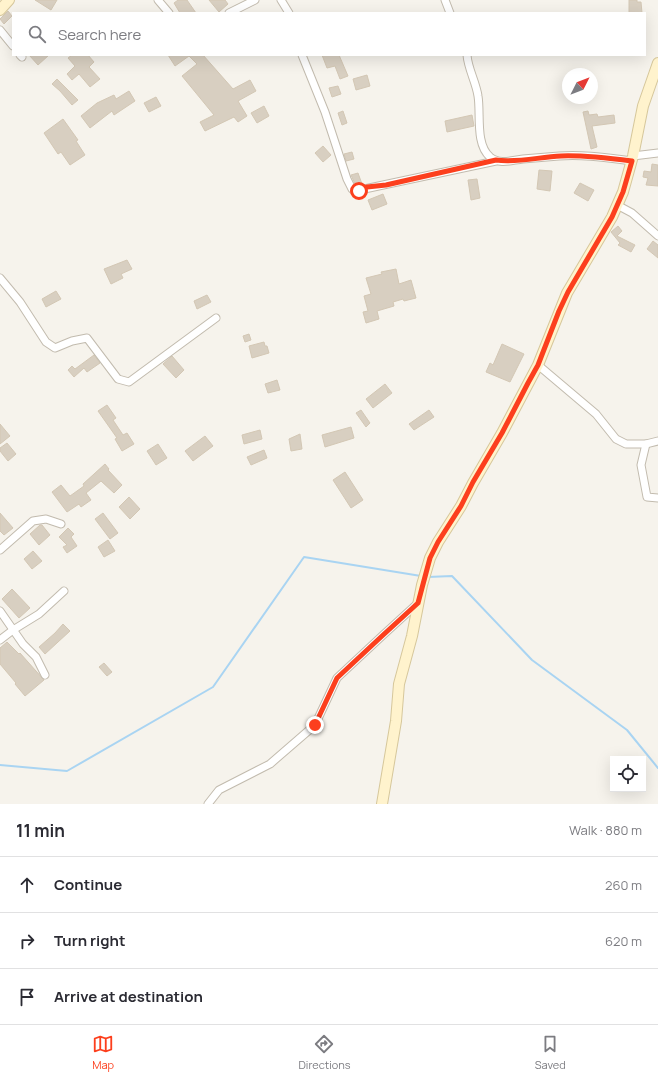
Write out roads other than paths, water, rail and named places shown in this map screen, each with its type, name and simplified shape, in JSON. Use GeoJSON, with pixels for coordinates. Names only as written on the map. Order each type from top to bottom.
{"type":"FeatureCollection","features":[{"type":"Feature","properties":{"kind":"street"},"geometry":{"type":"LineString","coordinates":[[0,10],[9,0]]}},
{"type":"Feature","properties":{"kind":"street"},"geometry":{"type":"LineString","coordinates":[[158,0],[168,12]]}},
{"type":"Feature","properties":{"kind":"street"},"geometry":{"type":"LineString","coordinates":[[230,12],[255,0]]}},
{"type":"Feature","properties":{"kind":"street"},"geometry":{"type":"LineString","coordinates":[[281,0],[288,12]]}},
{"type":"Feature","properties":{"kind":"street"},"geometry":{"type":"LineString","coordinates":[[445,0],[450,12]]}},
{"type":"Feature","properties":{"kind":"street"},"geometry":{"type":"LineString","coordinates":[[0,30],[12,45]]}},
{"type":"Feature","properties":{"kind":"street"},"geometry":{"type":"LineString","coordinates":[[302,56],[325,112],[347,179],[352,189],[355,191],[496,160]]}},
{"type":"Feature","properties":{"kind":"street"},"geometry":{"type":"LineString","coordinates":[[467,56],[478,96],[479,123],[482,142],[488,154],[496,160],[505,162],[560,156],[632,159],[658,153]]}},
{"type":"Feature","properties":{"kind":"street"},"geometry":{"type":"LineString","coordinates":[[382,804],[396,721],[399,684],[430,558],[502,433],[538,365],[568,292],[612,217],[623,192],[632,159],[643,106],[658,63]]}},
{"type":"Feature","properties":{"kind":"street"},"geometry":{"type":"LineString","coordinates":[[617,205],[632,213],[658,236]]}},
{"type":"Feature","properties":{"kind":"street"},"geometry":{"type":"LineString","coordinates":[[0,278],[20,302],[46,342],[55,348],[72,341],[87,338],[118,379],[129,382],[216,318]]}},
{"type":"Feature","properties":{"kind":"street"},"geometry":{"type":"LineString","coordinates":[[538,365],[596,414],[616,439],[626,444],[646,444],[658,442]]}},
{"type":"Feature","properties":{"kind":"street"},"geometry":{"type":"LineString","coordinates":[[646,444],[642,465],[647,497],[658,498]]}},
{"type":"Feature","properties":{"kind":"street"},"geometry":{"type":"LineString","coordinates":[[0,550],[33,521],[46,519],[62,524]]}},
{"type":"Feature","properties":{"kind":"street"},"geometry":{"type":"LineString","coordinates":[[0,640],[39,614],[64,591]]}},
{"type":"Feature","properties":{"kind":"street"},"geometry":{"type":"LineString","coordinates":[[208,804],[218,790],[270,764],[315,725],[337,678],[418,603]]}},
{"type":"Feature","properties":{"kind":"street"},"geometry":{"type":"LineString","coordinates":[[0,611],[23,644],[36,657],[45,675]]}},
{"type":"Feature","properties":{"kind":"waterway"},"geometry":{"type":"LineString","coordinates":[[0,765],[67,771],[213,687],[304,557],[421,576]]}},
{"type":"Feature","properties":{"kind":"waterway"},"geometry":{"type":"LineString","coordinates":[[428,577],[452,576],[532,660],[627,730],[658,768]]}}]}
